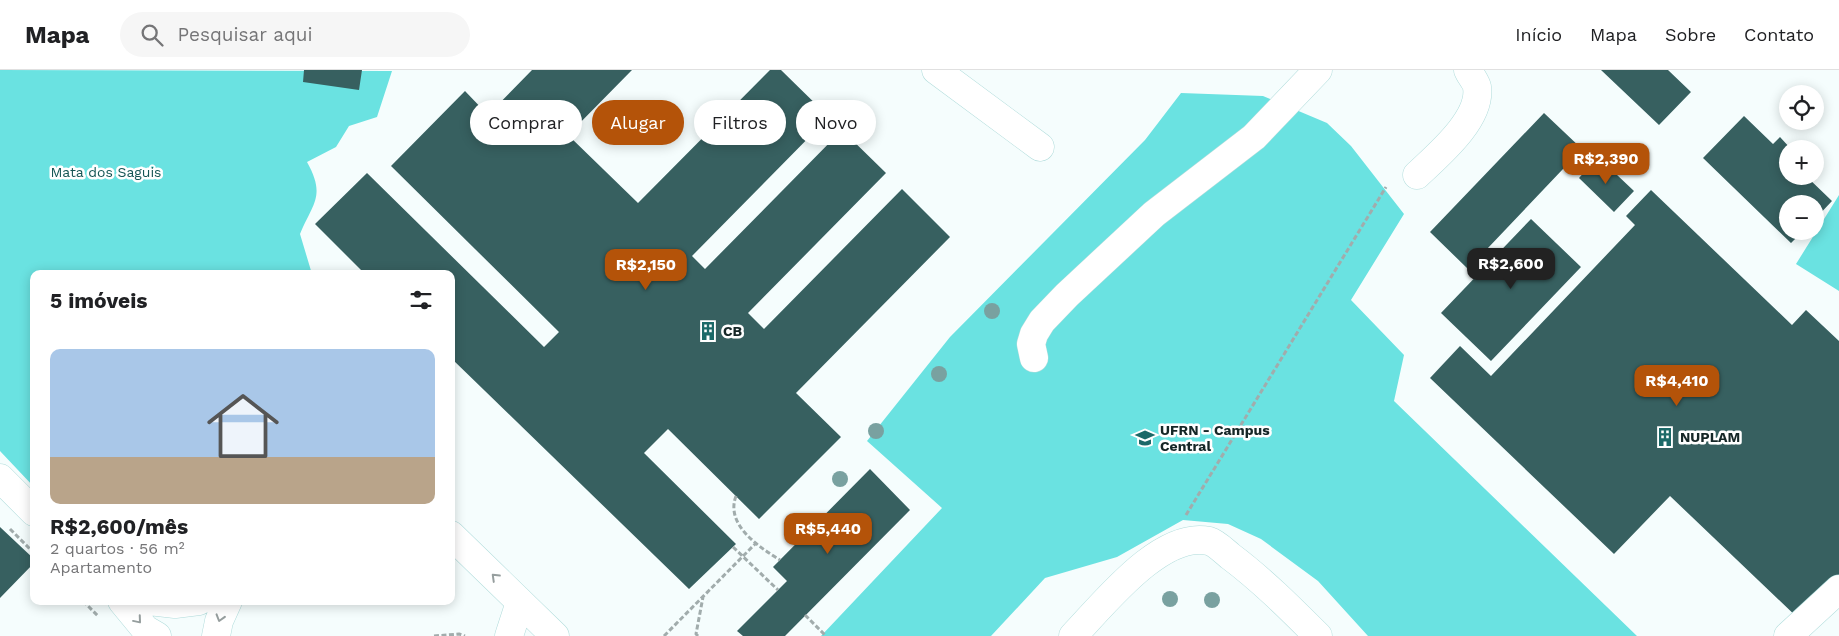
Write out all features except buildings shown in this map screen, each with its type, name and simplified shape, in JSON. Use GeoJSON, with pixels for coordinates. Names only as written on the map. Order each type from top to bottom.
{"type":"FeatureCollection","features":[{"type":"Feature","properties":{"kind":"lane"},"geometry":{"type":"LineString","coordinates":[[936,70],[1040,147]]}},
{"type":"Feature","properties":{"kind":"lane"},"geometry":{"type":"LineString","coordinates":[[1034,358],[1031,344],[1034,334],[1042,321],[1067,295],[1154,214],[1254,137],[1318,70]]}},
{"type":"Feature","properties":{"kind":"lane"},"geometry":{"type":"LineString","coordinates":[[1417,175],[1457,136],[1473,111],[1477,87],[1468,70]]}},
{"type":"Feature","properties":{"kind":"lane"},"geometry":{"type":"LineString","coordinates":[[0,478],[30,508]]}},
{"type":"Feature","properties":{"kind":"lane"},"geometry":{"type":"LineString","coordinates":[[455,539],[554,636]]}},
{"type":"Feature","properties":{"kind":"lane"},"geometry":{"type":"LineString","coordinates":[[1073,636],[1134,573],[1166,549],[1196,539],[1211,541],[1257,577],[1310,633]]}},
{"type":"Feature","properties":{"kind":"lane"},"geometry":{"type":"LineString","coordinates":[[1788,636],[1839,589]]}},
{"type":"Feature","properties":{"kind":"lane"},"geometry":{"type":"LineString","coordinates":[[509,636],[520,602]]}},
{"type":"Feature","properties":{"kind":"lane"},"geometry":{"type":"LineString","coordinates":[[125,605],[145,629],[156,636]]}},
{"type":"Feature","properties":{"kind":"lane"},"geometry":{"type":"LineString","coordinates":[[216,636],[221,615],[226,605]]}},
{"type":"Feature","properties":{"kind":"path"},"geometry":{"type":"LineString","coordinates":[[1183,520],[1386,187]]}},
{"type":"Feature","properties":{"kind":"path"},"geometry":{"type":"LineString","coordinates":[[736,496],[732,504],[735,518],[756,543],[780,560]]}},
{"type":"Feature","properties":{"kind":"path"},"geometry":{"type":"LineString","coordinates":[[6,525],[21,544],[30,551]]}},
{"type":"Feature","properties":{"kind":"path"},"geometry":{"type":"LineString","coordinates":[[664,636],[756,543]]}},
{"type":"Feature","properties":{"kind":"path"},"geometry":{"type":"LineString","coordinates":[[734,546],[778,590]]}},
{"type":"Feature","properties":{"kind":"path"},"geometry":{"type":"LineString","coordinates":[[698,636],[696,634],[703,597]]}},
{"type":"Feature","properties":{"kind":"path"},"geometry":{"type":"LineString","coordinates":[[805,615],[826,636]]}},
{"type":"Feature","properties":{"kind":"path"},"geometry":{"type":"LineString","coordinates":[[434,636],[459,634],[464,636]]}},
{"type":"Feature","properties":{"kind":"green space","name":"Mata dos Saguis"},"geometry":{"type":"Polygon","coordinates":[[[0,70],[392,71],[377,117],[349,126],[336,147],[307,162],[316,183],[317,192],[313,207],[300,234],[311,270],[30,270],[30,483],[0,451],[0,70]]]}},
{"type":"Feature","properties":{"kind":"green space"},"geometry":{"type":"Polygon","coordinates":[[[1181,93],[1263,96],[1327,123],[1351,146],[1404,214],[1351,300],[1404,355],[1394,401],[1637,636],[1368,636],[1318,581],[1261,539],[1228,524],[1183,520],[1117,557],[1045,578],[991,636],[821,636],[942,508],[867,441],[950,337],[1145,140],[1181,93]]]}},
{"type":"Feature","properties":{"kind":"green space"},"geometry":{"type":"Polygon","coordinates":[[[1839,195],[1839,291],[1796,264],[1811,240],[1824,240],[1824,219],[1839,195]]]}},
{"type":"Feature","properties":{"kind":"place","name":"CB"},"geometry":{"type":"Point","coordinates":[708,331]}},
{"type":"Feature","properties":{"kind":"place","name":"NUPLAM"},"geometry":{"type":"Point","coordinates":[1665,437]}},
{"type":"Feature","properties":{"kind":"place","name":"UFRN - Campus Central"},"geometry":{"type":"Point","coordinates":[1145,438]}}]}
